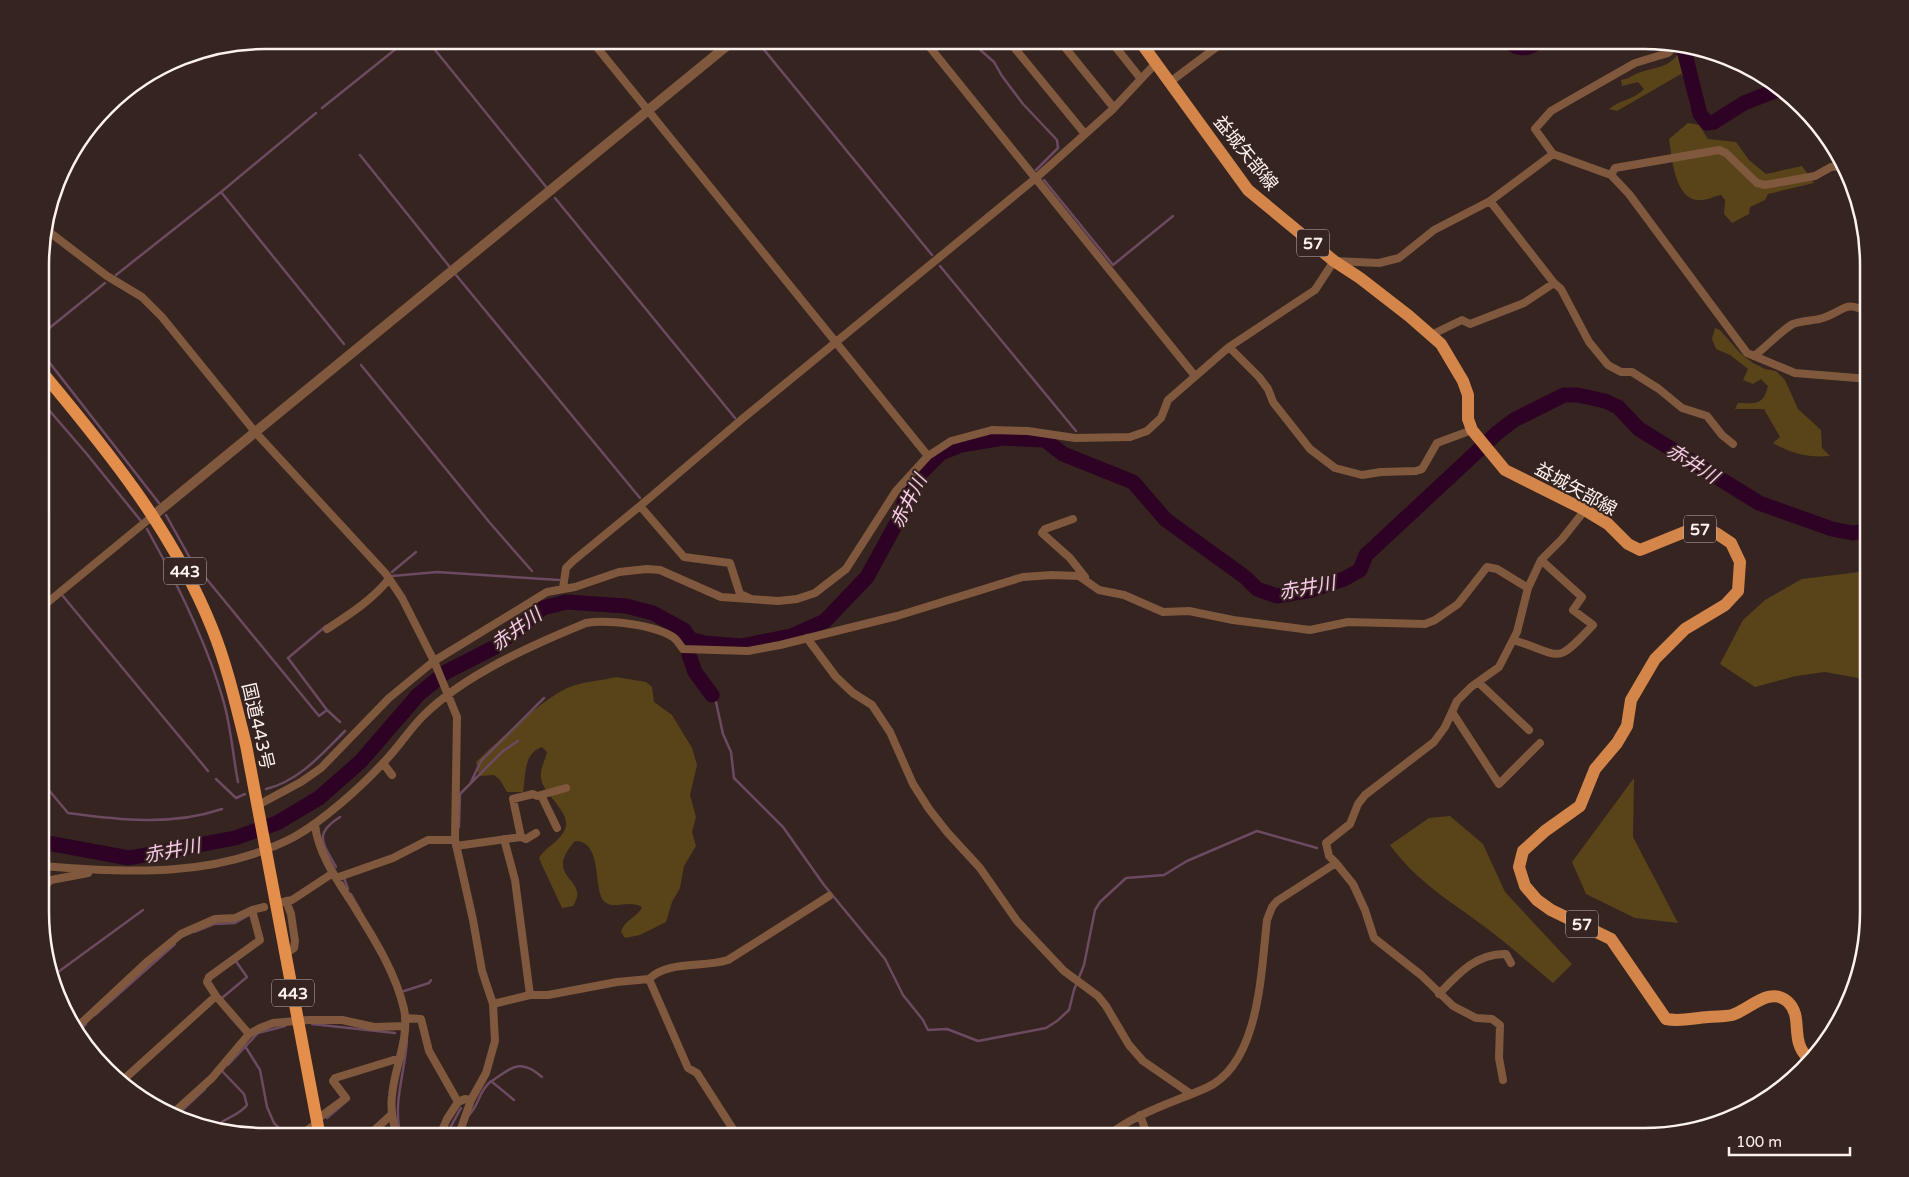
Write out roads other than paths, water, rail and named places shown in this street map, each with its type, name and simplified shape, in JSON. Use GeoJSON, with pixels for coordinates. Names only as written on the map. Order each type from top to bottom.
{"type":"FeatureCollection","features":[{"type":"Feature","properties":{"kind":"highway","name":"国道443号"},"geometry":{"type":"LineString","coordinates":[[49,381],[110,455],[154,515],[180,560],[212,628],[242,726],[318,1128]]}},
{"type":"Feature","properties":{"kind":"main road","name":"益城矢部線"},"geometry":{"type":"LineString","coordinates":[[1146,49],[1248,190],[1334,261],[1360,278],[1441,344],[1463,381],[1468,395],[1468,419],[1476,436],[1505,470],[1608,524],[1628,544],[1640,550],[1703,528],[1716,533],[1731,543],[1740,562],[1738,591],[1725,605],[1685,629],[1654,660],[1631,700],[1627,726],[1617,743],[1595,769],[1580,806],[1545,831],[1523,851],[1519,867],[1525,886],[1551,910],[1611,939],[1666,1019],[1680,1021],[1734,1014],[1765,998],[1774,996],[1787,1001],[1794,1010],[1799,1047],[1806,1056]]}},
{"type":"Feature","properties":{"kind":"street"},"geometry":{"type":"LineString","coordinates":[[598,49],[928,456]]}},
{"type":"Feature","properties":{"kind":"street"},"geometry":{"type":"LineString","coordinates":[[49,601],[723,49]]}},
{"type":"Feature","properties":{"kind":"street"},"geometry":{"type":"LineString","coordinates":[[931,49],[1195,376]]}},
{"type":"Feature","properties":{"kind":"street"},"geometry":{"type":"LineString","coordinates":[[1066,49],[1114,108]]}},
{"type":"Feature","properties":{"kind":"street"},"geometry":{"type":"LineString","coordinates":[[1117,49],[1141,78]]}},
{"type":"Feature","properties":{"kind":"street"},"geometry":{"type":"LineString","coordinates":[[1170,82],[1214,49]]}},
{"type":"Feature","properties":{"kind":"street"},"geometry":{"type":"LineString","coordinates":[[1016,50],[1085,134]]}},
{"type":"Feature","properties":{"kind":"street"},"geometry":{"type":"LineString","coordinates":[[1670,51],[1635,63],[1551,111],[1535,129],[1552,154],[1611,175],[1629,194],[1742,347],[1754,356],[1795,372],[1860,378]]}},
{"type":"Feature","properties":{"kind":"street"},"geometry":{"type":"LineString","coordinates":[[563,588],[566,568],[741,420],[1036,178],[1114,108],[1156,63]]}},
{"type":"Feature","properties":{"kind":"street"},"geometry":{"type":"LineString","coordinates":[[1611,175],[1615,168],[1719,150],[1726,153],[1758,183],[1765,185],[1815,176],[1831,167],[1837,167]]}},
{"type":"Feature","properties":{"kind":"street"},"geometry":{"type":"LineString","coordinates":[[258,805],[302,782],[321,768],[389,698],[435,663],[547,592],[593,582],[619,572],[647,569],[660,570],[721,597],[754,600],[797,599],[815,593],[838,576],[859,550],[896,491],[928,456],[951,441],[992,430],[1028,431],[1075,438],[1130,436],[1147,431],[1161,418],[1168,400],[1229,347],[1315,290],[1334,261],[1379,263],[1399,258],[1434,230],[1490,201],[1552,154]]}},
{"type":"Feature","properties":{"kind":"street"},"geometry":{"type":"LineString","coordinates":[[1490,201],[1554,283],[1562,289],[1589,342],[1608,365],[1621,372],[1632,372],[1660,389],[1670,400],[1682,408],[1707,416],[1722,435],[1733,444]]}},
{"type":"Feature","properties":{"kind":"street"},"geometry":{"type":"LineString","coordinates":[[51,234],[107,276],[142,297],[162,316],[256,433],[390,579],[435,663],[448,692],[456,717],[458,730],[455,843],[473,920],[482,971],[493,1004],[495,1041],[486,1073],[471,1100],[461,1128]]}},
{"type":"Feature","properties":{"kind":"street"},"geometry":{"type":"LineString","coordinates":[[1431,335],[1462,320],[1470,324],[1524,303],[1554,283]]}},
{"type":"Feature","properties":{"kind":"street"},"geometry":{"type":"LineString","coordinates":[[1754,356],[1791,325],[1811,319],[1822,319],[1846,305],[1860,309]]}},
{"type":"Feature","properties":{"kind":"street"},"geometry":{"type":"LineString","coordinates":[[1229,347],[1259,377],[1268,389],[1273,402],[1310,449],[1324,462],[1335,468],[1362,475],[1381,472],[1416,471],[1422,469],[1437,443],[1476,436]]}},
{"type":"Feature","properties":{"kind":"street"},"geometry":{"type":"LineString","coordinates":[[640,506],[684,557],[730,563],[740,594],[754,600]]}},
{"type":"Feature","properties":{"kind":"street"},"geometry":{"type":"LineString","coordinates":[[1503,1080],[1499,1058],[1500,1025],[1492,1019],[1476,1018],[1453,1006],[1421,975],[1374,938],[1366,910],[1353,884],[1329,856],[1326,843],[1350,824],[1358,804],[1365,795],[1434,742],[1445,727],[1457,701],[1478,682],[1499,667],[1513,640],[1528,588],[1541,560],[1562,539],[1584,510]]}},
{"type":"Feature","properties":{"kind":"street"},"geometry":{"type":"LineString","coordinates":[[1073,519],[1046,528],[1042,533],[1070,558],[1093,587],[1124,595],[1163,612],[1189,612],[1248,623],[1310,630],[1348,622],[1425,624],[1436,620],[1458,604],[1487,567],[1498,569],[1528,588]]}},
{"type":"Feature","properties":{"kind":"street"},"geometry":{"type":"LineString","coordinates":[[1513,640],[1556,656],[1568,652],[1593,625],[1573,610],[1582,597],[1541,560]]}},
{"type":"Feature","properties":{"kind":"street"},"geometry":{"type":"LineString","coordinates":[[49,867],[100,871],[155,871],[203,867],[266,849],[314,825],[383,763],[423,716],[448,692],[469,679],[562,632],[592,622],[650,628],[675,638],[683,649],[748,651],[897,616],[1022,577],[1079,576],[1090,582]]}},
{"type":"Feature","properties":{"kind":"street"},"geometry":{"type":"LineString","coordinates":[[327,629],[361,607],[381,590],[390,579]]}},
{"type":"Feature","properties":{"kind":"street"},"geometry":{"type":"LineString","coordinates":[[807,638],[836,677],[852,693],[872,705],[890,732],[912,784],[947,832],[980,868],[1017,921],[1075,980],[1098,996],[1129,1045],[1143,1061],[1191,1094]]}},
{"type":"Feature","properties":{"kind":"street"},"geometry":{"type":"LineString","coordinates":[[1478,682],[1529,730]]}},
{"type":"Feature","properties":{"kind":"street"},"geometry":{"type":"LineString","coordinates":[[1452,712],[1499,784],[1540,743]]}},
{"type":"Feature","properties":{"kind":"street"},"geometry":{"type":"LineString","coordinates":[[383,763],[392,775]]}},
{"type":"Feature","properties":{"kind":"street"},"geometry":{"type":"LineString","coordinates":[[522,837],[513,798],[533,794],[537,796],[566,788]]}},
{"type":"Feature","properties":{"kind":"street"},"geometry":{"type":"LineString","coordinates":[[541,795],[557,828]]}},
{"type":"Feature","properties":{"kind":"street"},"geometry":{"type":"LineString","coordinates":[[314,825],[316,836],[334,875],[371,935],[399,993],[405,1022],[392,1095],[391,1116],[394,1128]]}},
{"type":"Feature","properties":{"kind":"street"},"geometry":{"type":"LineString","coordinates":[[286,953],[294,948],[295,940],[284,902],[292,900],[334,875],[393,858],[428,840],[455,843],[522,837],[526,839],[536,833]]}},
{"type":"Feature","properties":{"kind":"street"},"geometry":{"type":"LineString","coordinates":[[504,839],[515,880],[530,995]]}},
{"type":"Feature","properties":{"kind":"street"},"geometry":{"type":"LineString","coordinates":[[1120,1128],[1140,1115],[1207,1088],[1222,1078],[1238,1060],[1254,1018],[1267,920],[1272,907],[1277,901],[1336,863]]}},
{"type":"Feature","properties":{"kind":"street"},"geometry":{"type":"LineString","coordinates":[[49,882],[100,871]]}},
{"type":"Feature","properties":{"kind":"street"},"geometry":{"type":"LineString","coordinates":[[493,1004],[530,995],[548,995],[617,982],[649,979],[665,970],[691,965],[715,964],[728,960],[829,896]]}},
{"type":"Feature","properties":{"kind":"street"},"geometry":{"type":"LineString","coordinates":[[80,1024],[148,961],[181,934],[215,919],[235,918],[264,907]]}},
{"type":"Feature","properties":{"kind":"street"},"geometry":{"type":"LineString","coordinates":[[249,1034],[208,986],[210,977],[260,940],[252,910]]}},
{"type":"Feature","properties":{"kind":"street"},"geometry":{"type":"LineString","coordinates":[[1439,994],[1459,973],[1478,959],[1495,954],[1506,954],[1511,964]]}},
{"type":"Feature","properties":{"kind":"street"},"geometry":{"type":"LineString","coordinates":[[649,979],[688,1068],[697,1073],[732,1128]]}},
{"type":"Feature","properties":{"kind":"street"},"geometry":{"type":"LineString","coordinates":[[125,1078],[216,996]]}},
{"type":"Feature","properties":{"kind":"street"},"geometry":{"type":"LineString","coordinates":[[177,1110],[212,1078],[249,1034],[274,1024],[297,1020],[342,1020],[374,1027],[421,1019],[429,1051],[458,1102]]}},
{"type":"Feature","properties":{"kind":"street"},"geometry":{"type":"LineString","coordinates":[[309,1128],[346,1098],[333,1081],[335,1078],[400,1058]]}},
{"type":"Feature","properties":{"kind":"street"},"geometry":{"type":"LineString","coordinates":[[442,1128],[446,1119],[458,1102],[465,1099],[471,1100]]}},
{"type":"Feature","properties":{"kind":"street"},"geometry":{"type":"LineString","coordinates":[[1140,1115],[1145,1128]]}},
{"type":"Feature","properties":{"kind":"street"},"geometry":{"type":"LineString","coordinates":[[377,1128],[391,1116]]}},
{"type":"Feature","properties":{"kind":"waterway"},"geometry":{"type":"LineString","coordinates":[[322,108],[396,49]]}},
{"type":"Feature","properties":{"kind":"waterway"},"geometry":{"type":"LineString","coordinates":[[434,49],[547,188]]}},
{"type":"Feature","properties":{"kind":"waterway"},"geometry":{"type":"LineString","coordinates":[[763,49],[932,255]]}},
{"type":"Feature","properties":{"kind":"waterway"},"geometry":{"type":"LineString","coordinates":[[979,49],[994,62],[1023,104],[1057,140],[1058,148],[1036,170]]}},
{"type":"Feature","properties":{"kind":"waterway"},"geometry":{"type":"LineString","coordinates":[[1685,53],[1700,114],[1707,123],[1714,122],[1744,103],[1774,91]]}},
{"type":"Feature","properties":{"kind":"waterway"},"geometry":{"type":"LineString","coordinates":[[116,275],[221,192],[316,113]]}},
{"type":"Feature","properties":{"kind":"waterway"},"geometry":{"type":"LineString","coordinates":[[360,155],[449,266]]}},
{"type":"Feature","properties":{"kind":"waterway"},"geometry":{"type":"LineString","coordinates":[[1044,180],[1113,265],[1173,216]]}},
{"type":"Feature","properties":{"kind":"waterway"},"geometry":{"type":"LineString","coordinates":[[221,192],[344,344]]}},
{"type":"Feature","properties":{"kind":"waterway"},"geometry":{"type":"LineString","coordinates":[[555,198],[735,418]]}},
{"type":"Feature","properties":{"kind":"waterway"},"geometry":{"type":"LineString","coordinates":[[940,266],[1076,431]]}},
{"type":"Feature","properties":{"kind":"waterway"},"geometry":{"type":"LineString","coordinates":[[456,275],[640,498]]}},
{"type":"Feature","properties":{"kind":"waterway"},"geometry":{"type":"LineString","coordinates":[[49,328],[105,283]]}},
{"type":"Feature","properties":{"kind":"waterway"},"geometry":{"type":"LineString","coordinates":[[49,362],[159,503]]}},
{"type":"Feature","properties":{"kind":"waterway"},"geometry":{"type":"LineString","coordinates":[[361,365],[490,523],[532,571]]}},
{"type":"Feature","properties":{"kind":"waterway","name":"赤井川"},"geometry":{"type":"LineString","coordinates":[[49,843],[129,858],[235,838],[277,823],[319,798],[361,761],[418,695],[446,672],[495,647],[543,608],[566,602],[626,606],[653,613],[684,630],[690,639],[704,643],[741,646],[791,636],[825,621],[867,577],[902,513],[905,498],[916,478],[941,453],[961,445],[1003,438],[1045,440],[1063,454],[1133,482],[1166,520],[1245,577],[1257,589],[1277,596],[1312,590],[1344,579],[1360,570],[1366,555],[1497,433],[1514,420],[1564,395],[1578,395],[1605,401],[1618,407],[1639,429],[1759,503],[1832,529],[1853,533],[1860,532]]}},
{"type":"Feature","properties":{"kind":"waterway"},"geometry":{"type":"LineString","coordinates":[[49,410],[141,521]]}},
{"type":"Feature","properties":{"kind":"waterway"},"geometry":{"type":"LineString","coordinates":[[166,515],[191,560],[319,716],[327,710],[340,722]]}},
{"type":"Feature","properties":{"kind":"waterway"},"geometry":{"type":"LineString","coordinates":[[147,529],[180,592],[200,636],[217,681],[230,732],[238,782]]}},
{"type":"Feature","properties":{"kind":"waterway"},"geometry":{"type":"LineString","coordinates":[[392,572],[416,552]]}},
{"type":"Feature","properties":{"kind":"waterway"},"geometry":{"type":"LineString","coordinates":[[392,576],[437,572],[559,580]]}},
{"type":"Feature","properties":{"kind":"waterway"},"geometry":{"type":"LineString","coordinates":[[62,595],[208,771]]}},
{"type":"Feature","properties":{"kind":"waterway"},"geometry":{"type":"LineString","coordinates":[[326,626],[288,658],[327,710]]}},
{"type":"Feature","properties":{"kind":"waterway"},"geometry":{"type":"LineString","coordinates":[[689,655],[695,672],[712,695]]}},
{"type":"Feature","properties":{"kind":"waterway"},"geometry":{"type":"LineString","coordinates":[[471,782],[481,761],[544,698]]}},
{"type":"Feature","properties":{"kind":"waterway"},"geometry":{"type":"LineString","coordinates":[[716,702],[723,734],[731,752],[734,778],[783,827],[824,885],[885,959],[903,995],[923,1020],[928,1030],[947,1029],[978,1041],[1046,1028],[1057,1021],[1069,1010],[1074,990],[1084,965],[1095,910],[1100,902],[1126,878],[1164,875],[1187,861],[1257,831],[1317,848]]}},
{"type":"Feature","properties":{"kind":"waterway"},"geometry":{"type":"LineString","coordinates":[[266,789],[289,780],[309,766],[345,731]]}},
{"type":"Feature","properties":{"kind":"waterway"},"geometry":{"type":"LineString","coordinates":[[459,827],[460,794],[503,751],[518,741]]}},
{"type":"Feature","properties":{"kind":"waterway"},"geometry":{"type":"LineString","coordinates":[[216,779],[236,798],[245,794]]}},
{"type":"Feature","properties":{"kind":"waterway"},"geometry":{"type":"LineString","coordinates":[[49,790],[68,813],[107,818],[165,820],[184,818],[222,809]]}},
{"type":"Feature","properties":{"kind":"waterway"},"geometry":{"type":"LineString","coordinates":[[336,867],[324,845],[323,834],[340,817]]}},
{"type":"Feature","properties":{"kind":"waterway"},"geometry":{"type":"LineString","coordinates":[[344,878],[348,889]]}},
{"type":"Feature","properties":{"kind":"waterway"},"geometry":{"type":"LineString","coordinates":[[351,894],[360,910]]}},
{"type":"Feature","properties":{"kind":"waterway"},"geometry":{"type":"LineString","coordinates":[[57,973],[143,910]]}},
{"type":"Feature","properties":{"kind":"waterway"},"geometry":{"type":"LineString","coordinates":[[194,932],[214,924],[235,923],[251,914]]}},
{"type":"Feature","properties":{"kind":"waterway"},"geometry":{"type":"LineString","coordinates":[[95,1015],[175,944]]}},
{"type":"Feature","properties":{"kind":"waterway"},"geometry":{"type":"LineString","coordinates":[[222,998],[247,977],[235,960]]}},
{"type":"Feature","properties":{"kind":"waterway"},"geometry":{"type":"LineString","coordinates":[[401,992],[429,983],[431,980]]}},
{"type":"Feature","properties":{"kind":"waterway"},"geometry":{"type":"LineString","coordinates":[[83,1028],[86,1024]]}},
{"type":"Feature","properties":{"kind":"waterway"},"geometry":{"type":"LineString","coordinates":[[312,1024],[395,1033]]}},
{"type":"Feature","properties":{"kind":"waterway"},"geometry":{"type":"LineString","coordinates":[[228,1065],[258,1033],[285,1026]]}},
{"type":"Feature","properties":{"kind":"waterway"},"geometry":{"type":"LineString","coordinates":[[400,1128],[398,1100],[407,1040]]}},
{"type":"Feature","properties":{"kind":"waterway"},"geometry":{"type":"LineString","coordinates":[[245,1046],[260,1070],[267,1107],[274,1123],[279,1128]]}},
{"type":"Feature","properties":{"kind":"waterway"},"geometry":{"type":"LineString","coordinates":[[492,1081],[505,1072],[522,1066],[535,1071],[542,1077]]}},
{"type":"Feature","properties":{"kind":"waterway"},"geometry":{"type":"LineString","coordinates":[[220,1123],[240,1112],[247,1105],[244,1094],[222,1071]]}},
{"type":"Feature","properties":{"kind":"waterway"},"geometry":{"type":"LineString","coordinates":[[468,1116],[475,1108],[486,1085],[491,1081],[514,1100]]}},
{"type":"Feature","properties":{"kind":"waterway"},"geometry":{"type":"LineString","coordinates":[[181,1111],[205,1089]]}},
{"type":"Feature","properties":{"kind":"waterway"},"geometry":{"type":"LineString","coordinates":[[327,1118],[349,1099]]}},
{"type":"Feature","properties":{"kind":"waterway"},"geometry":{"type":"LineString","coordinates":[[450,1128],[461,1108]]}}]}
